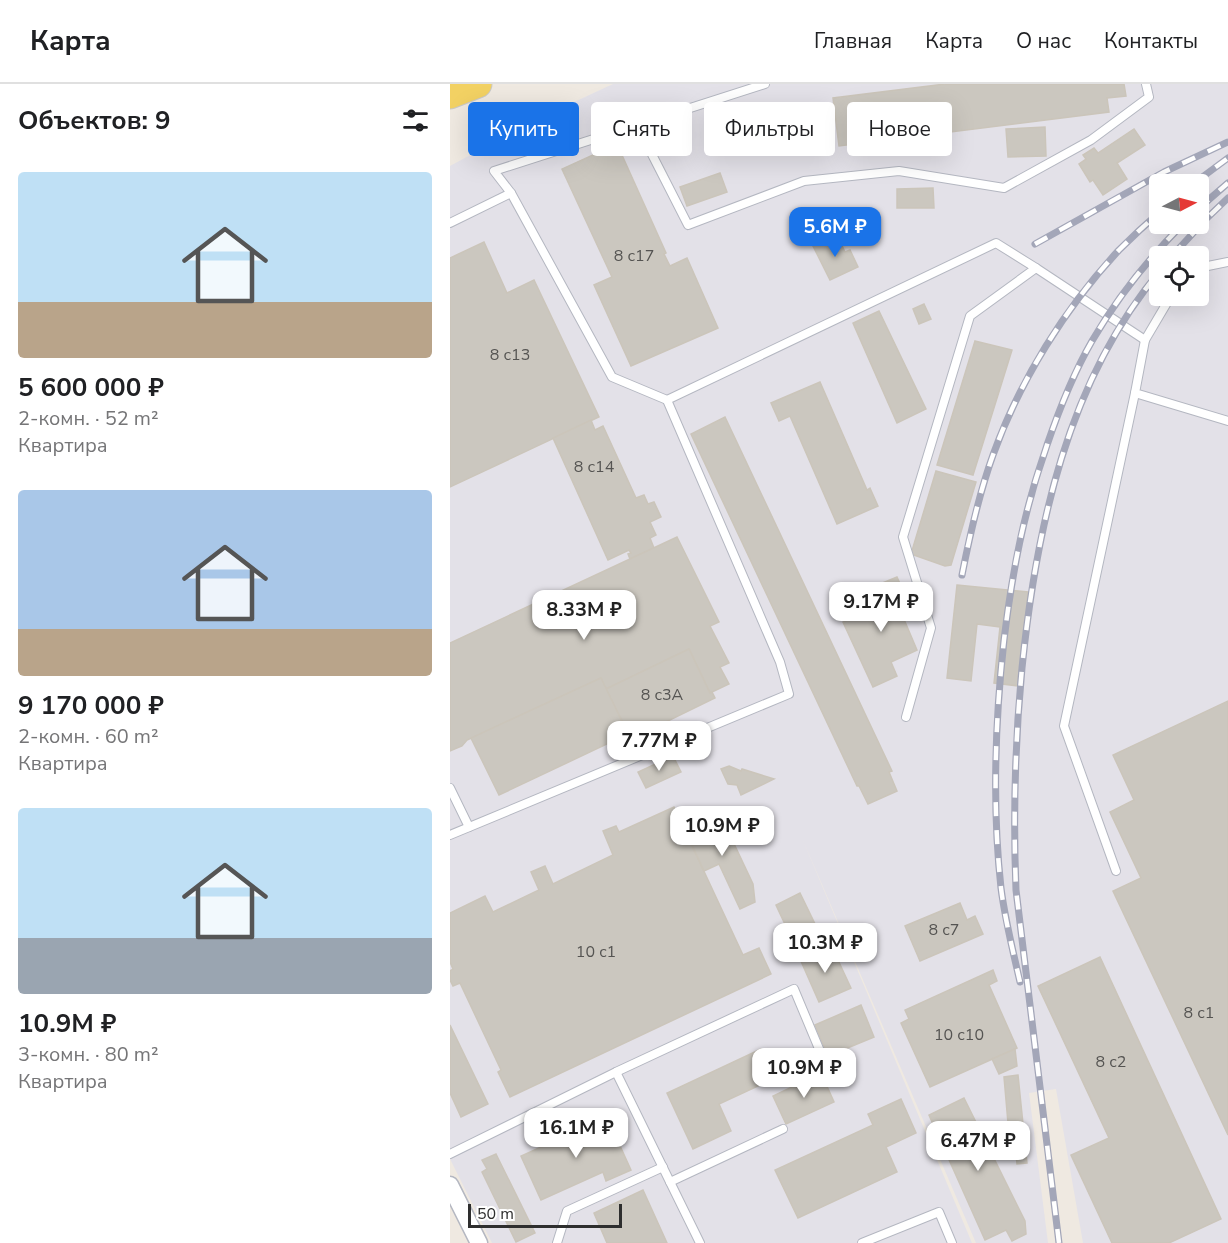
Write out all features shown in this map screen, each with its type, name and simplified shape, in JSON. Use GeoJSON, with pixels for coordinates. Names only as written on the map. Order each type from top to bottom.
{"type":"FeatureCollection","features":[{"type":"Feature","properties":{"kind":"main road"},"geometry":{"type":"LineString","coordinates":[[450,95],[478,84]]}},
{"type":"Feature","properties":{"kind":"street"},"geometry":{"type":"LineString","coordinates":[[450,1185],[479,1243]]}},
{"type":"Feature","properties":{"kind":"lane"},"geometry":{"type":"LineString","coordinates":[[450,835],[789,694],[780,662],[667,400],[612,377],[511,193],[494,171],[765,84]]}},
{"type":"Feature","properties":{"kind":"lane"},"geometry":{"type":"LineString","coordinates":[[653,156],[688,225],[804,180],[899,171],[1004,188],[1092,140],[1149,97],[1146,84]]}},
{"type":"Feature","properties":{"kind":"lane"},"geometry":{"type":"LineString","coordinates":[[450,223],[511,193]]}},
{"type":"Feature","properties":{"kind":"lane"},"geometry":{"type":"LineString","coordinates":[[667,400],[996,243],[1145,340]]}},
{"type":"Feature","properties":{"kind":"lane"},"geometry":{"type":"LineString","coordinates":[[1209,266],[1228,262]]}},
{"type":"Feature","properties":{"kind":"lane"},"geometry":{"type":"LineString","coordinates":[[906,717],[931,628],[903,537],[970,316],[1036,268]]}},
{"type":"Feature","properties":{"kind":"lane"},"geometry":{"type":"LineString","coordinates":[[1116,871],[1064,726],[1145,340],[1166,306]]}},
{"type":"Feature","properties":{"kind":"lane"},"geometry":{"type":"LineString","coordinates":[[1135,393],[1228,421]]}},
{"type":"Feature","properties":{"kind":"lane"},"geometry":{"type":"LineString","coordinates":[[450,788],[469,827]]}},
{"type":"Feature","properties":{"kind":"lane"},"geometry":{"type":"LineString","coordinates":[[450,1154],[616,1072],[794,989],[830,1075]]}},
{"type":"Feature","properties":{"kind":"lane"},"geometry":{"type":"LineString","coordinates":[[616,1072],[700,1243]]}},
{"type":"Feature","properties":{"kind":"lane"},"geometry":{"type":"LineString","coordinates":[[670,1182],[783,1129]]}},
{"type":"Feature","properties":{"kind":"lane"},"geometry":{"type":"LineString","coordinates":[[557,1243],[567,1211],[663,1167]]}},
{"type":"Feature","properties":{"kind":"lane"},"geometry":{"type":"LineString","coordinates":[[862,1243],[939,1212],[952,1243]]}},
{"type":"Feature","properties":{"kind":"shaded area"},"geometry":{"type":"Polygon","coordinates":[[[613,84],[1228,84],[1228,1243],[1083,1243],[1056,1089],[1029,1093],[1048,1243],[976,1243],[802,838],[972,1243],[492,1243],[450,1159],[450,166],[468,156],[579,156],[579,102],[574,102],[613,84]]]}},
{"type":"Feature","properties":{"kind":"building"},"geometry":{"type":"Polygon","coordinates":[[[945,84],[1124,84],[1126,96],[1107,98],[1109,112],[952,132],[952,102],[847,102],[847,145],[839,146],[833,98],[945,84]]]}},
{"type":"Feature","properties":{"kind":"building"},"geometry":{"type":"Polygon","coordinates":[[[1045,127],[1046,156],[1008,157],[1006,129],[1045,127]]]}},
{"type":"Feature","properties":{"kind":"building"},"geometry":{"type":"Polygon","coordinates":[[[1134,129],[1145,145],[1117,163],[1127,179],[1103,195],[1093,180],[1090,182],[1079,164],[1086,159],[1083,155],[1094,148],[1098,153],[1134,129]]]}},
{"type":"Feature","properties":{"kind":"building"},"geometry":{"type":"Polygon","coordinates":[[[591,156],[622,156],[670,266],[687,258],[718,328],[631,366],[594,285],[612,277],[562,169],[591,156]]]}},
{"type":"Feature","properties":{"kind":"building"},"geometry":{"type":"Polygon","coordinates":[[[720,173],[727,192],[687,206],[680,187],[720,173]]]}},
{"type":"Feature","properties":{"kind":"building"},"geometry":{"type":"Polygon","coordinates":[[[933,188],[934,208],[897,208],[897,189],[933,188]]]}},
{"type":"Feature","properties":{"kind":"building"},"geometry":{"type":"Polygon","coordinates":[[[837,235],[845,252],[850,250],[858,267],[830,280],[813,246],[837,235]]]}},
{"type":"Feature","properties":{"kind":"building"},"geometry":{"type":"Polygon","coordinates":[[[484,242],[507,293],[534,280],[599,417],[450,487],[450,258],[484,242]]]}},
{"type":"Feature","properties":{"kind":"building"},"geometry":{"type":"Polygon","coordinates":[[[924,304],[931,319],[919,324],[913,309],[924,304]]]}},
{"type":"Feature","properties":{"kind":"building"},"geometry":{"type":"Polygon","coordinates":[[[879,311],[926,409],[897,423],[853,323],[879,311]]]}},
{"type":"Feature","properties":{"kind":"building"},"geometry":{"type":"Polygon","coordinates":[[[975,341],[1012,350],[973,475],[937,465],[975,341]]]}},
{"type":"Feature","properties":{"kind":"building"},"geometry":{"type":"Polygon","coordinates":[[[820,382],[867,490],[870,488],[878,506],[837,524],[790,416],[779,421],[771,403],[820,382]]]}},
{"type":"Feature","properties":{"kind":"building"},"geometry":{"type":"Polygon","coordinates":[[[725,417],[892,771],[889,772],[897,791],[868,804],[857,786],[691,434],[725,417]]]}},
{"type":"Feature","properties":{"kind":"building"},"geometry":{"type":"Polygon","coordinates":[[[591,420],[595,430],[603,426],[636,498],[644,495],[648,504],[654,502],[661,517],[650,522],[656,535],[650,538],[654,548],[630,559],[629,550],[608,560],[553,438],[591,420]]]}},
{"type":"Feature","properties":{"kind":"building"},"geometry":{"type":"Polygon","coordinates":[[[936,471],[976,482],[951,565],[945,566],[911,554],[936,471]]]}},
{"type":"Feature","properties":{"kind":"building"},"geometry":{"type":"Polygon","coordinates":[[[677,537],[719,622],[710,626],[729,663],[720,667],[729,684],[710,693],[689,649],[606,689],[601,678],[467,740],[462,746],[450,751],[450,643],[677,537]]]}},
{"type":"Feature","properties":{"kind":"building"},"geometry":{"type":"Polygon","coordinates":[[[897,577],[905,595],[895,598],[917,650],[891,662],[897,676],[873,687],[843,622],[876,607],[868,589],[897,577]]]}},
{"type":"Feature","properties":{"kind":"building"},"geometry":{"type":"Polygon","coordinates":[[[957,585],[1028,592],[1019,686],[994,683],[1000,627],[977,624],[971,681],[947,678],[957,585]]]}},
{"type":"Feature","properties":{"kind":"building"},"geometry":{"type":"Polygon","coordinates":[[[689,649],[710,693],[712,692],[715,698],[631,739],[606,689],[689,649]]]}},
{"type":"Feature","properties":{"kind":"building"},"geometry":{"type":"Polygon","coordinates":[[[601,678],[628,734],[499,795],[471,738],[601,678]]]}},
{"type":"Feature","properties":{"kind":"building"},"geometry":{"type":"Polygon","coordinates":[[[1228,701],[1228,1135],[1113,891],[1141,878],[1110,812],[1134,800],[1113,755],[1228,701]]]}},
{"type":"Feature","properties":{"kind":"building"},"geometry":{"type":"Polygon","coordinates":[[[673,756],[681,772],[646,788],[638,772],[673,756]]]}},
{"type":"Feature","properties":{"kind":"building"},"geometry":{"type":"Polygon","coordinates":[[[729,766],[774,779],[741,795],[737,785],[728,784],[721,769],[729,766]]]}},
{"type":"Feature","properties":{"kind":"building"},"geometry":{"type":"Polygon","coordinates":[[[674,807],[743,955],[759,948],[771,974],[510,1097],[498,1072],[501,1070],[460,983],[453,986],[450,980],[450,971],[453,969],[450,962],[450,913],[485,896],[493,912],[539,890],[531,872],[545,866],[553,884],[613,855],[603,831],[616,826],[619,832],[674,807]]]}},
{"type":"Feature","properties":{"kind":"building"},"geometry":{"type":"Polygon","coordinates":[[[714,814],[727,829],[753,884],[755,902],[740,909],[719,864],[704,871],[684,828],[714,814]]]}},
{"type":"Feature","properties":{"kind":"building"},"geometry":{"type":"Polygon","coordinates":[[[800,893],[815,924],[790,935],[776,905],[800,893]]]}},
{"type":"Feature","properties":{"kind":"building"},"geometry":{"type":"Polygon","coordinates":[[[960,903],[967,920],[975,916],[983,934],[920,961],[905,926],[960,903]]]}},
{"type":"Feature","properties":{"kind":"building"},"geometry":{"type":"Polygon","coordinates":[[[831,945],[851,988],[819,1002],[800,959],[831,945]]]}},
{"type":"Feature","properties":{"kind":"building"},"geometry":{"type":"Polygon","coordinates":[[[1100,957],[1221,1219],[1169,1243],[1112,1243],[1071,1155],[1109,1138],[1038,986],[1100,957]]]}},
{"type":"Feature","properties":{"kind":"building"},"geometry":{"type":"Polygon","coordinates":[[[993,970],[997,981],[989,985],[1017,1048],[930,1087],[901,1023],[909,1019],[905,1010],[993,970]]]}},
{"type":"Feature","properties":{"kind":"building"},"geometry":{"type":"Polygon","coordinates":[[[861,1005],[874,1037],[828,1056],[815,1025],[861,1005]]]}},
{"type":"Feature","properties":{"kind":"building"},"geometry":{"type":"Polygon","coordinates":[[[450,1025],[488,1104],[461,1117],[450,1093],[450,1025]]]}},
{"type":"Feature","properties":{"kind":"building"},"geometry":{"type":"Polygon","coordinates":[[[761,1049],[775,1078],[719,1104],[731,1131],[693,1149],[667,1093],[761,1049]]]}},
{"type":"Feature","properties":{"kind":"building"},"geometry":{"type":"Polygon","coordinates":[[[1015,1049],[1017,1066],[999,1074],[992,1059],[1015,1049]]]}},
{"type":"Feature","properties":{"kind":"building"},"geometry":{"type":"Polygon","coordinates":[[[821,1073],[834,1102],[786,1124],[773,1096],[821,1073]]]}},
{"type":"Feature","properties":{"kind":"building"},"geometry":{"type":"Polygon","coordinates":[[[1018,1075],[1027,1163],[1017,1164],[1015,1146],[1010,1146],[1004,1077],[1018,1075]]]}},
{"type":"Feature","properties":{"kind":"building"},"geometry":{"type":"Polygon","coordinates":[[[964,1098],[1025,1221],[1026,1234],[1012,1241],[1006,1230],[985,1240],[929,1115],[964,1098]]]}},
{"type":"Feature","properties":{"kind":"building"},"geometry":{"type":"Polygon","coordinates":[[[901,1099],[916,1133],[886,1147],[897,1172],[798,1218],[775,1170],[873,1125],[868,1114],[901,1099]]]}},
{"type":"Feature","properties":{"kind":"building"},"geometry":{"type":"Polygon","coordinates":[[[607,1117],[631,1170],[606,1181],[603,1172],[541,1200],[521,1156],[607,1117]]]}},
{"type":"Feature","properties":{"kind":"building"},"geometry":{"type":"Polygon","coordinates":[[[496,1154],[535,1233],[516,1242],[482,1172],[487,1169],[482,1160],[496,1154]]]}},
{"type":"Feature","properties":{"kind":"building"},"geometry":{"type":"Polygon","coordinates":[[[643,1190],[667,1243],[607,1243],[594,1213],[643,1190]]]}},
{"type":"Feature","properties":{"kind":"railway"},"geometry":{"type":"LineString","coordinates":[[1035,244],[1164,172],[1228,142]]}},
{"type":"Feature","properties":{"kind":"railway"},"geometry":{"type":"LineString","coordinates":[[1206,174],[1228,158]]}},
{"type":"Feature","properties":{"kind":"railway"},"geometry":{"type":"LineString","coordinates":[[1209,199],[1228,183]]}},
{"type":"Feature","properties":{"kind":"railway"},"geometry":{"type":"LineString","coordinates":[[1181,246],[1228,198]]}},
{"type":"Feature","properties":{"kind":"railway"},"geometry":{"type":"LineString","coordinates":[[962,575],[975,514],[988,470],[1004,427],[1030,372],[1080,296],[1099,272],[1149,222]]}},
{"type":"Feature","properties":{"kind":"railway"},"geometry":{"type":"LineString","coordinates":[[1020,982],[1001,888],[996,826],[997,733],[1001,671],[1009,603],[1019,547],[1027,511],[1047,445],[1067,392],[1085,354],[1123,294],[1145,265],[1174,234]]}},
{"type":"Feature","properties":{"kind":"railway"},"geometry":{"type":"LineString","coordinates":[[1059,1243],[1016,890],[1015,779],[1022,668],[1036,563],[1061,459],[1079,408],[1101,360],[1128,314],[1149,286]]}}]}
